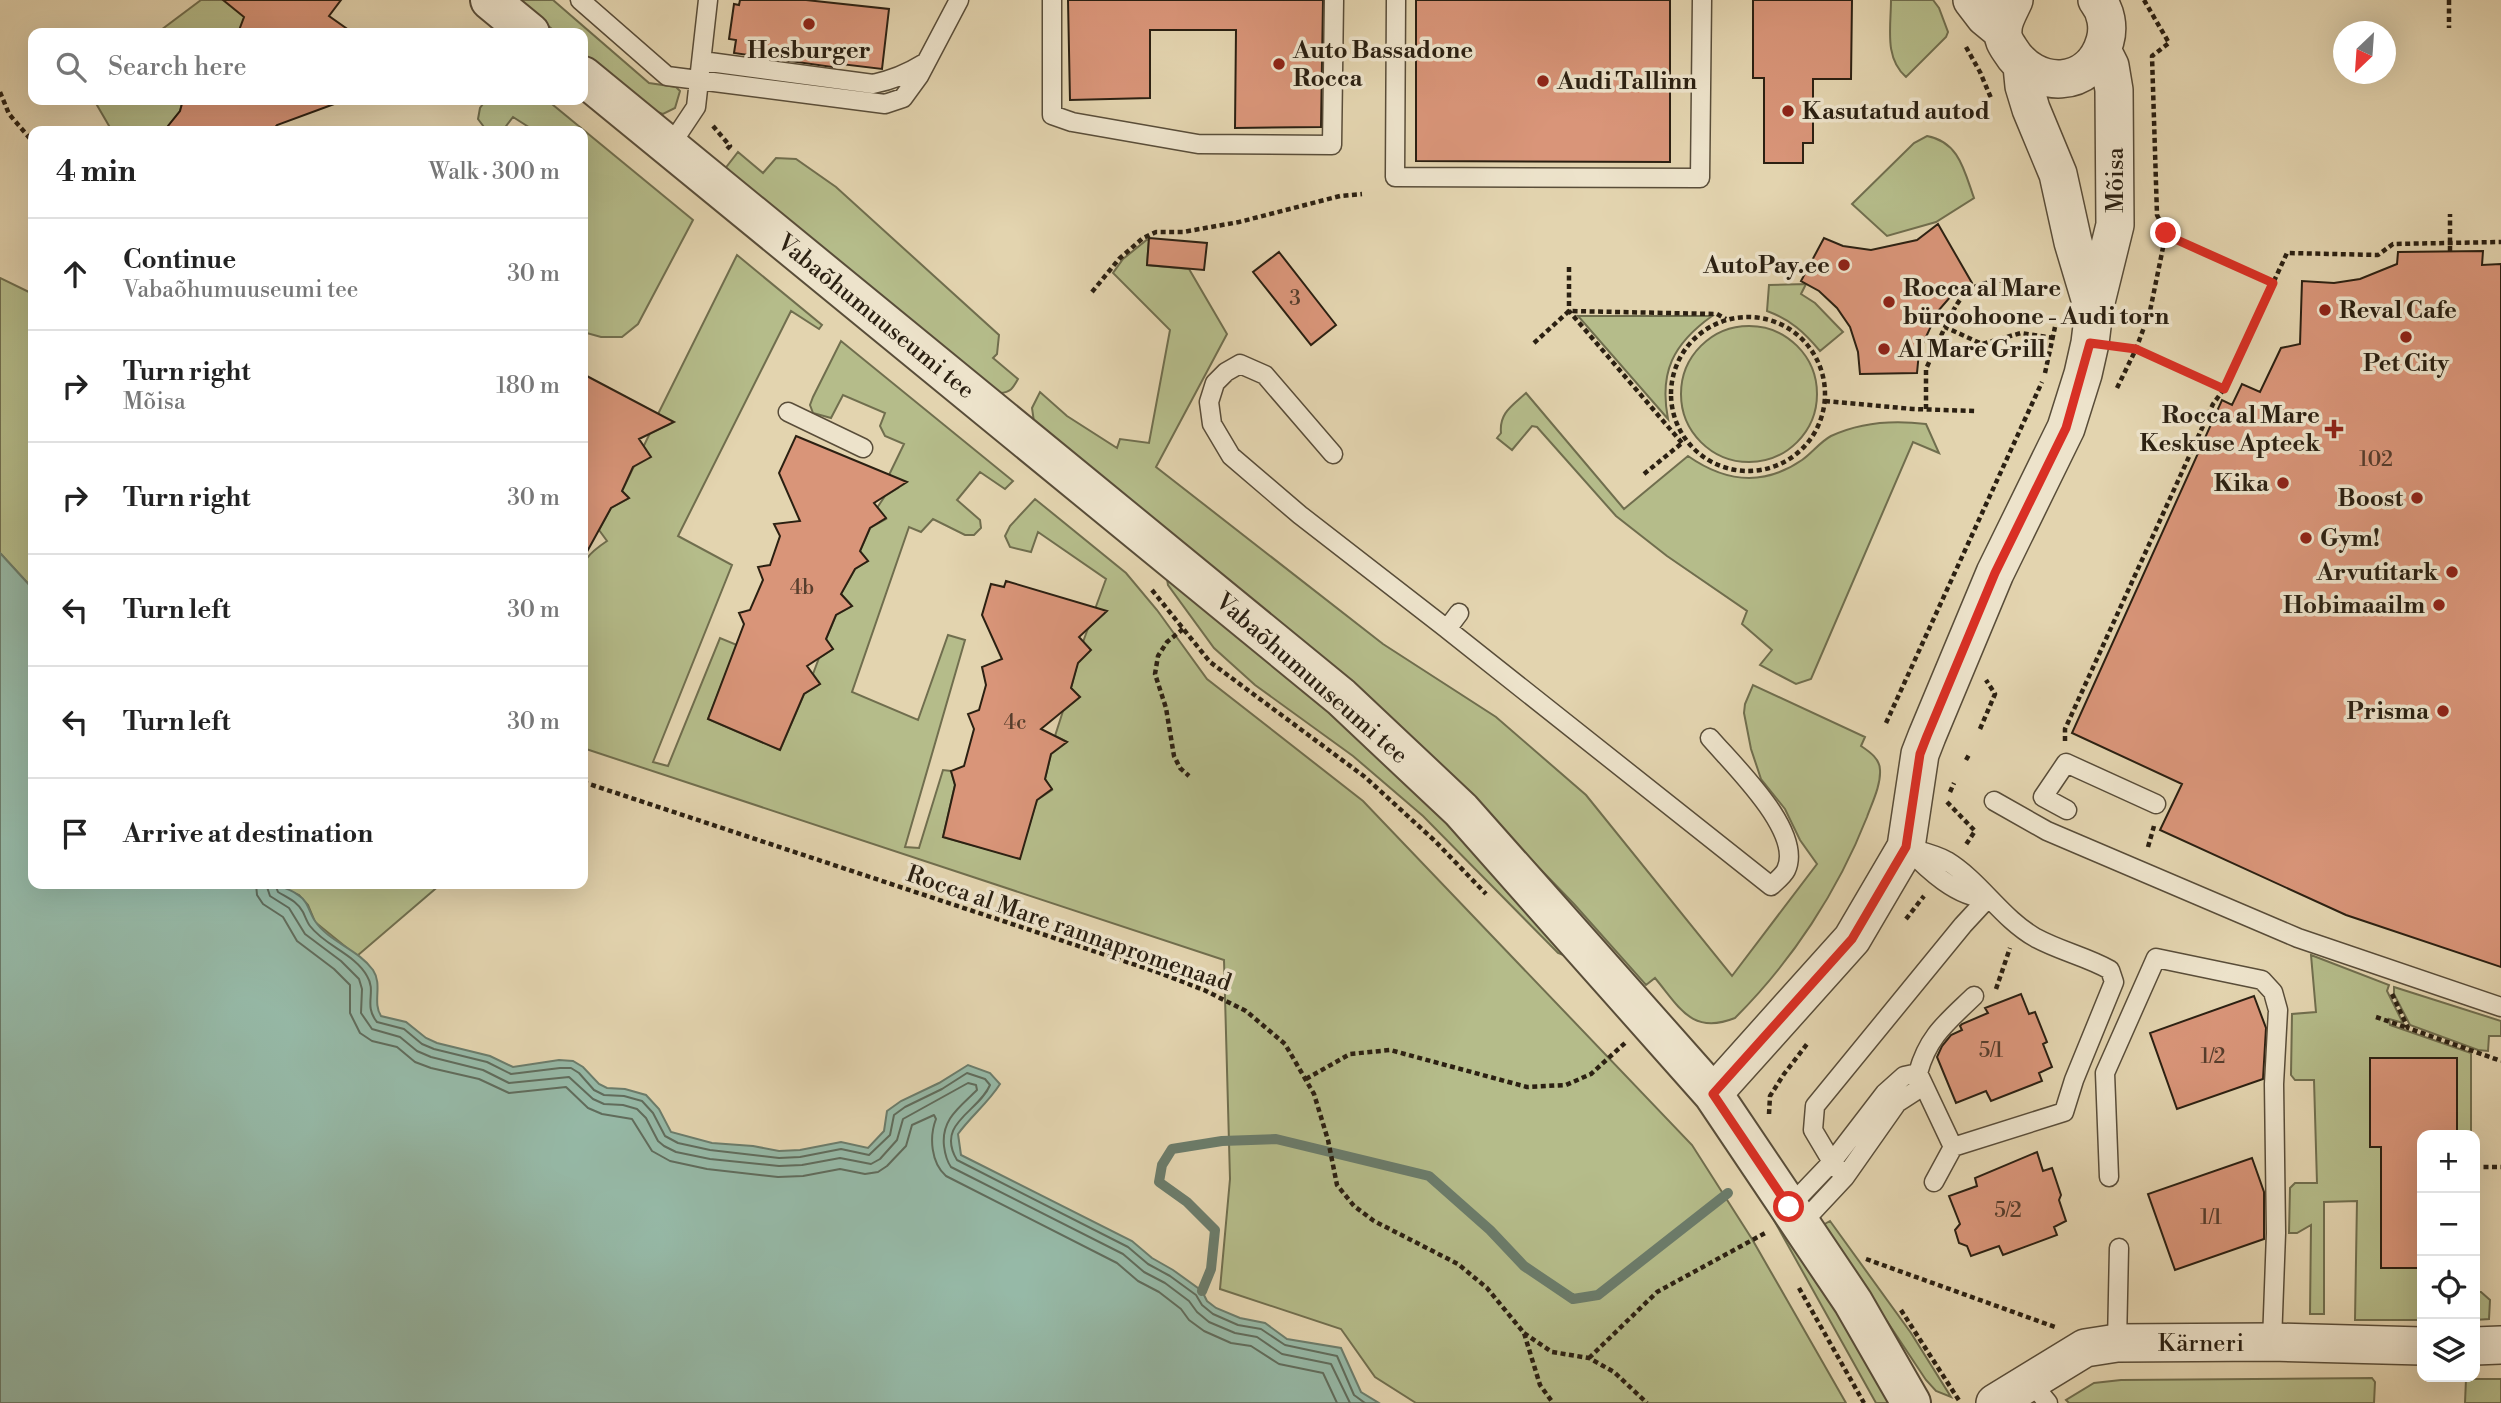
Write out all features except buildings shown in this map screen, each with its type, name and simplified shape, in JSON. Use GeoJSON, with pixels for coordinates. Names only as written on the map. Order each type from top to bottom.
{"type":"FeatureCollection","features":[{"type":"Feature","properties":{"kind":"street"},"geometry":{"type":"LineString","coordinates":[[490,0],[524,28]]}},
{"type":"Feature","properties":{"kind":"street"},"geometry":{"type":"LineString","coordinates":[[1972,0],[1985,17],[2008,15]]}},
{"type":"Feature","properties":{"kind":"street"},"geometry":{"type":"LineString","coordinates":[[2022,66],[2043,78],[2057,79],[2071,77],[2095,62],[2106,36],[2106,20],[2098,0]]}},
{"type":"Feature","properties":{"kind":"street","name":"Mõisa"},"geometry":{"type":"LineString","coordinates":[[2008,15],[2005,42],[2022,66],[2024,86],[2058,174],[2092,327]]}},
{"type":"Feature","properties":{"kind":"street","name":"Mõisa"},"geometry":{"type":"LineString","coordinates":[[1713,1094],[1852,939],[1906,847],[1920,754],[1995,573],[2066,428],[2115,225],[2114,90],[2110,66],[2102,50]]}},
{"type":"Feature","properties":{"kind":"street","name":"Vabaõhumuuseumi tee"},"geometry":{"type":"LineString","coordinates":[[588,80],[1341,697],[1461,810],[1713,1094],[1778,1226],[1853,1302],[1911,1403]]}},
{"type":"Feature","properties":{"kind":"street","name":"Kärneri"},"geometry":{"type":"LineString","coordinates":[[1995,1403],[2039,1392],[2084,1348],[2117,1343],[2272,1342],[2417,1346]]}},
{"type":"Feature","properties":{"kind":"street"},"geometry":{"type":"LineString","coordinates":[[2480,1346],[2501,1345]]}},
{"type":"Feature","properties":{"kind":"lane"},"geometry":{"type":"LineString","coordinates":[[580,0],[667,76],[885,104],[903,98],[926,62],[959,0]]}},
{"type":"Feature","properties":{"kind":"lane"},"geometry":{"type":"LineString","coordinates":[[670,146],[696,107],[708,0]]}},
{"type":"Feature","properties":{"kind":"lane"},"geometry":{"type":"LineString","coordinates":[[1052,0],[1052,115],[1072,122],[1198,144],[1332,145],[1334,0]]}},
{"type":"Feature","properties":{"kind":"lane"},"geometry":{"type":"LineString","coordinates":[[1396,0],[1395,177],[1700,178],[1702,0]]}},
{"type":"Feature","properties":{"kind":"lane"},"geometry":{"type":"LineString","coordinates":[[702,61],[873,83],[908,74],[926,62]]}},
{"type":"Feature","properties":{"kind":"lane"},"geometry":{"type":"LineString","coordinates":[[1333,454],[1265,375],[1240,364],[1226,372],[1215,383],[1209,402],[1212,424],[1231,456],[1300,515],[1771,886],[1786,871],[1790,847],[1780,821],[1710,738]]}},
{"type":"Feature","properties":{"kind":"lane"},"geometry":{"type":"LineString","coordinates":[[788,412],[863,448]]}},
{"type":"Feature","properties":{"kind":"lane"},"geometry":{"type":"LineString","coordinates":[[1447,629],[1459,613]]}},
{"type":"Feature","properties":{"kind":"lane"},"geometry":{"type":"LineString","coordinates":[[2067,810],[2043,797],[2066,764],[2156,804]]}},
{"type":"Feature","properties":{"kind":"lane"},"geometry":{"type":"LineString","coordinates":[[1994,801],[2048,831],[2298,938],[2501,1007]]}},
{"type":"Feature","properties":{"kind":"lane"},"geometry":{"type":"LineString","coordinates":[[1906,847],[1923,865],[1955,887],[1976,899],[1988,898],[2035,937],[2110,970],[2114,982],[2074,1080],[2064,1112],[1953,1147],[1934,1182]]}},
{"type":"Feature","properties":{"kind":"lane"},"geometry":{"type":"LineString","coordinates":[[1845,1177],[1832,1162],[1813,1130],[1815,1106],[1988,898]]}},
{"type":"Feature","properties":{"kind":"lane"},"geometry":{"type":"LineString","coordinates":[[2109,1177],[2105,1073],[2156,958],[2262,980],[2273,992],[2278,1010],[2274,1084],[2276,1233],[2272,1342]]}},
{"type":"Feature","properties":{"kind":"lane"},"geometry":{"type":"LineString","coordinates":[[1778,1226],[1845,1177],[1898,1103],[1918,1082],[1924,1052],[1941,1028],[1974,996]]}},
{"type":"Feature","properties":{"kind":"lane"},"geometry":{"type":"LineString","coordinates":[[1778,1226],[1885,1093],[1904,1076],[1918,1082],[1953,1147]]}},
{"type":"Feature","properties":{"kind":"lane"},"geometry":{"type":"LineString","coordinates":[[2117,1343],[2119,1248]]}},
{"type":"Feature","properties":{"kind":"path"},"geometry":{"type":"LineString","coordinates":[[2144,0],[2169,43],[2152,56],[2157,215],[2161,225],[2175,239],[2273,283]]}},
{"type":"Feature","properties":{"kind":"path"},"geometry":{"type":"LineString","coordinates":[[2449,0],[2449,28]]}},
{"type":"Feature","properties":{"kind":"path"},"geometry":{"type":"LineString","coordinates":[[1961,36],[1993,101]]}},
{"type":"Feature","properties":{"kind":"path"},"geometry":{"type":"LineString","coordinates":[[0,92],[9,114],[28,136]]}},
{"type":"Feature","properties":{"kind":"path"},"geometry":{"type":"LineString","coordinates":[[1092,292],[1119,259],[1143,238],[1156,232],[1183,232],[1239,222],[1340,196],[1362,194]]}},
{"type":"Feature","properties":{"kind":"path"},"geometry":{"type":"LineString","coordinates":[[2450,214],[2450,251]]}},
{"type":"Feature","properties":{"kind":"path"},"geometry":{"type":"LineString","coordinates":[[2064,729],[2213,404],[2224,389],[2287,253],[2378,255],[2393,244],[2501,242]]}},
{"type":"Feature","properties":{"kind":"path"},"geometry":{"type":"LineString","coordinates":[[1569,267],[1569,311],[1684,441],[1714,464],[1731,470],[1769,468],[1786,461],[1801,451],[1813,436],[1821,419],[1825,382],[1810,348],[1797,334],[1782,324],[1764,318],[1727,319],[1695,338],[1683,352],[1671,387],[1671,406],[1684,441]]}},
{"type":"Feature","properties":{"kind":"path"},"geometry":{"type":"LineString","coordinates":[[1926,409],[1926,369],[1959,300],[1980,283],[2012,279]]}},
{"type":"Feature","properties":{"kind":"path"},"geometry":{"type":"LineString","coordinates":[[1534,343],[1569,311],[1717,314],[1727,319]]}},
{"type":"Feature","properties":{"kind":"path"},"geometry":{"type":"LineString","coordinates":[[1886,723],[2043,380],[2056,323]]}},
{"type":"Feature","properties":{"kind":"path"},"geometry":{"type":"LineString","coordinates":[[1945,327],[1982,344],[2021,333],[2053,337],[2092,327],[2224,389]]}},
{"type":"Feature","properties":{"kind":"path"},"geometry":{"type":"LineString","coordinates":[[1825,401],[1975,411]]}},
{"type":"Feature","properties":{"kind":"path"},"geometry":{"type":"LineString","coordinates":[[1644,474],[1684,441]]}},
{"type":"Feature","properties":{"kind":"path"},"geometry":{"type":"LineString","coordinates":[[1149,586],[1210,662],[1365,777],[1435,841],[1491,900]]}},
{"type":"Feature","properties":{"kind":"path"},"geometry":{"type":"LineString","coordinates":[[1183,629],[1167,642],[1158,656],[1155,674],[1166,708],[1174,756],[1189,776]]}},
{"type":"Feature","properties":{"kind":"path"},"geometry":{"type":"LineString","coordinates":[[1966,760],[1970,753]]}},
{"type":"Feature","properties":{"kind":"path","name":"Rocca al Mare rannapromenaad"},"geometry":{"type":"LineString","coordinates":[[588,784],[1144,968],[1203,990],[1246,1011],[1285,1044],[1306,1079],[1314,1094],[1328,1140],[1337,1185],[1353,1206],[1374,1221],[1458,1264],[1487,1288],[1524,1333],[1540,1385],[1553,1403]]}},
{"type":"Feature","properties":{"kind":"path"},"geometry":{"type":"LineString","coordinates":[[2139,870],[2154,831],[2156,804]]}},
{"type":"Feature","properties":{"kind":"path"},"geometry":{"type":"LineString","coordinates":[[1974,996],[1995,993],[2018,923]]}},
{"type":"Feature","properties":{"kind":"path"},"geometry":{"type":"LineString","coordinates":[[2396,973],[2391,993],[2408,1028]]}},
{"type":"Feature","properties":{"kind":"path"},"geometry":{"type":"LineString","coordinates":[[2376,1017],[2501,1061]]}},
{"type":"Feature","properties":{"kind":"path"},"geometry":{"type":"LineString","coordinates":[[1618,1034],[1635,1052]]}},
{"type":"Feature","properties":{"kind":"path"},"geometry":{"type":"LineString","coordinates":[[1306,1079],[1350,1054],[1391,1050],[1527,1087],[1566,1085],[1591,1074],[1626,1042]]}},
{"type":"Feature","properties":{"kind":"path"},"geometry":{"type":"LineString","coordinates":[[2480,1167],[2501,1167]]}},
{"type":"Feature","properties":{"kind":"path"},"geometry":{"type":"LineString","coordinates":[[1589,1358],[1657,1292],[1778,1226]]}},
{"type":"Feature","properties":{"kind":"path"},"geometry":{"type":"LineString","coordinates":[[1865,1258],[2057,1328]]}},
{"type":"Feature","properties":{"kind":"path"},"geometry":{"type":"LineString","coordinates":[[1793,1278],[1864,1403]]}},
{"type":"Feature","properties":{"kind":"path"},"geometry":{"type":"LineString","coordinates":[[1524,1333],[1552,1352],[1589,1358],[1614,1372],[1647,1403]]}},
{"type":"Feature","properties":{"kind":"shaded area"},"geometry":{"type":"Polygon","coordinates":[[[201,0],[239,0],[246,18],[241,28],[164,28],[201,0]]]}},
{"type":"Feature","properties":{"kind":"shaded area"},"geometry":{"type":"Polygon","coordinates":[[[516,0],[553,0],[585,28],[551,28],[516,0]]]}},
{"type":"Feature","properties":{"kind":"shaded area"},"geometry":{"type":"Polygon","coordinates":[[[1891,0],[1933,0],[1948,32],[1906,77],[1894,61],[1890,42],[1891,0]]]}},
{"type":"Feature","properties":{"kind":"shaded area"},"geometry":{"type":"Polygon","coordinates":[[[588,30],[649,83],[676,87],[680,91],[675,108],[663,114],[651,110],[588,58],[588,30]]]}},
{"type":"Feature","properties":{"kind":"shaded area"},"geometry":{"type":"Polygon","coordinates":[[[97,105],[182,105],[168,126],[109,126],[97,105]]]}},
{"type":"Feature","properties":{"kind":"shaded area"},"geometry":{"type":"Polygon","coordinates":[[[482,105],[553,105],[579,126],[527,126],[513,117],[506,126],[483,126],[478,119],[482,105]]]}},
{"type":"Feature","properties":{"kind":"shaded area"},"geometry":{"type":"Polygon","coordinates":[[[588,134],[693,220],[638,324],[622,337],[601,337],[588,333],[588,134]]]}},
{"type":"Feature","properties":{"kind":"shaded area"},"geometry":{"type":"Polygon","coordinates":[[[1927,136],[1938,139],[1953,151],[1959,159],[1974,198],[1936,222],[1887,236],[1852,204],[1914,143],[1927,136]]]}},
{"type":"Feature","properties":{"kind":"shaded area"},"geometry":{"type":"Polygon","coordinates":[[[738,152],[763,173],[776,158],[796,159],[836,187],[999,335],[997,354],[993,358],[1018,379],[1013,387],[1000,393],[724,170],[738,152]]]}},
{"type":"Feature","properties":{"kind":"shaded area"},"geometry":{"type":"Polygon","coordinates":[[[1149,238],[1147,265],[1189,269],[1227,334],[1156,467],[1383,644],[1496,717],[1586,795],[1732,976],[1817,864],[1800,840],[1785,809],[1761,779],[1751,749],[1744,713],[1753,685],[1865,737],[1861,746],[1876,759],[1880,766],[1880,776],[1876,794],[1855,845],[1812,924],[1776,973],[1735,1018],[1708,1023],[1697,1021],[1680,1008],[1655,978],[1646,985],[1574,904],[1460,786],[1034,422],[1032,408],[1040,392],[1067,416],[1117,448],[1120,439],[1149,443],[1170,330],[1113,273],[1123,259],[1149,238]]]}},
{"type":"Feature","properties":{"kind":"shaded area"},"geometry":{"type":"Polygon","coordinates":[[[737,255],[822,325],[819,329],[791,311],[678,536],[732,565],[653,762],[668,766],[720,638],[737,645],[708,719],[780,750],[804,694],[820,684],[813,674],[819,658],[833,649],[826,639],[836,615],[852,606],[841,594],[855,569],[868,561],[860,551],[870,528],[886,519],[877,508],[885,496],[898,488],[889,475],[904,444],[885,436],[880,426],[885,413],[843,395],[831,418],[813,413],[810,405],[813,397],[841,341],[1013,481],[1005,489],[980,472],[957,500],[980,520],[981,528],[974,535],[965,535],[933,519],[921,532],[909,527],[852,692],[918,720],[948,635],[965,640],[905,847],[919,848],[943,770],[951,771],[955,785],[943,837],[1019,858],[1037,800],[1052,790],[1045,779],[1051,754],[1067,742],[1055,736],[1063,711],[1080,697],[1071,688],[1083,642],[1106,579],[1038,532],[1031,552],[1010,547],[1005,536],[1010,526],[1035,499],[1126,573],[1157,610],[1207,679],[1363,801],[1692,1145],[1752,1239],[1846,1403],[1416,1403],[1375,1377],[1341,1329],[1220,1289],[1230,1179],[1224,960],[588,750],[588,557],[607,541],[599,530],[611,508],[629,498],[622,491],[650,433],[668,425],[658,414],[737,255]]]}},
{"type":"Feature","properties":{"kind":"shaded area"},"geometry":{"type":"Polygon","coordinates":[[[0,278],[28,292],[28,584],[0,553],[0,278]]]}},
{"type":"Feature","properties":{"kind":"shaded area"},"geometry":{"type":"Polygon","coordinates":[[[1806,284],[1801,294],[1815,303],[1843,332],[1820,351],[1797,327],[1767,311],[1769,285],[1806,284]]]}},
{"type":"Feature","properties":{"kind":"shaded area"},"geometry":{"type":"Polygon","coordinates":[[[1578,316],[1712,316],[1687,337],[1672,360],[1666,387],[1668,419],[1578,316]]]}},
{"type":"Feature","properties":{"kind":"shaded area"},"geometry":{"type":"Polygon","coordinates":[[[1749,326],[1775,332],[1797,346],[1811,368],[1817,394],[1811,420],[1797,442],[1775,456],[1749,462],[1723,456],[1701,442],[1687,420],[1681,394],[1687,368],[1701,346],[1723,332],[1749,326]]]}},
{"type":"Feature","properties":{"kind":"shaded area"},"geometry":{"type":"Polygon","coordinates":[[[1526,393],[1624,509],[1688,456],[1702,465],[1730,476],[1759,477],[1787,469],[1802,460],[1823,441],[1842,431],[1890,422],[1926,424],[1939,453],[1913,442],[1811,679],[1796,684],[1760,665],[1772,650],[1742,624],[1747,611],[1667,556],[1616,516],[1537,427],[1532,426],[1512,450],[1497,438],[1501,433],[1504,415],[1526,393]]]}},
{"type":"Feature","properties":{"kind":"shaded area"},"geometry":{"type":"Polygon","coordinates":[[[1167,579],[1321,701],[1426,798],[1568,952],[1563,955],[1558,953],[1423,816],[1353,756],[1255,685],[1214,648],[1168,585],[1167,579]]]}},
{"type":"Feature","properties":{"kind":"shaded area"},"geometry":{"type":"Polygon","coordinates":[[[285,889],[435,889],[357,956],[315,922],[308,905],[299,895],[285,889]]]}},
{"type":"Feature","properties":{"kind":"shaded area"},"geometry":{"type":"Polygon","coordinates":[[[2311,955],[2389,985],[2387,991],[2403,1023],[2389,1019],[2390,1025],[2471,1053],[2471,1130],[2457,1130],[2457,1058],[2370,1058],[2370,1147],[2403,1147],[2382,1268],[2417,1268],[2417,1320],[2355,1320],[2357,1201],[2324,1202],[2324,1314],[2310,1314],[2311,1225],[2297,1233],[2289,1233],[2290,1188],[2295,1183],[2317,1183],[2314,1080],[2295,1080],[2291,1075],[2292,1014],[2316,1012],[2311,955]]]}},
{"type":"Feature","properties":{"kind":"shaded area"},"geometry":{"type":"Polygon","coordinates":[[[2394,987],[2501,1021],[2501,1036],[2489,1036],[2488,1051],[2478,1050],[2410,1025],[2394,994],[2394,987]]]}},
{"type":"Feature","properties":{"kind":"shaded area"},"geometry":{"type":"Polygon","coordinates":[[[1766,1206],[1832,1300],[1889,1403],[1876,1403],[1766,1206]]]}},
{"type":"Feature","properties":{"kind":"shaded area"},"geometry":{"type":"Polygon","coordinates":[[[1830,1221],[1911,1333],[1951,1397],[1936,1391],[1926,1380],[1823,1225],[1830,1221]]]}},
{"type":"Feature","properties":{"kind":"shaded area"},"geometry":{"type":"Polygon","coordinates":[[[2480,1292],[2490,1300],[2489,1319],[2480,1320],[2480,1292]]]}},
{"type":"Feature","properties":{"kind":"shaded area"},"geometry":{"type":"Polygon","coordinates":[[[2372,1378],[2375,1382],[2374,1403],[2069,1403],[2066,1400],[2094,1383],[2121,1380],[2372,1378]]]}},
{"type":"Feature","properties":{"kind":"shaded area"},"geometry":{"type":"Polygon","coordinates":[[[2501,1379],[2501,1403],[2465,1403],[2466,1382],[2501,1379]]]}},
{"type":"Feature","properties":{"kind":"water"},"geometry":{"type":"Polygon","coordinates":[[[0,553],[28,584],[28,889],[288,889],[304,900],[321,928],[360,956],[373,970],[381,1016],[406,1022],[437,1043],[490,1056],[513,1067],[559,1060],[573,1061],[607,1088],[625,1089],[646,1095],[659,1109],[671,1132],[712,1143],[779,1151],[841,1142],[868,1148],[884,1131],[887,1111],[901,1101],[939,1083],[968,1065],[990,1073],[1000,1084],[958,1134],[961,1155],[1132,1241],[1152,1258],[1202,1291],[1207,1301],[1216,1308],[1240,1318],[1265,1323],[1287,1339],[1341,1348],[1361,1392],[1379,1403],[0,1403],[0,553]]]}},
{"type":"Feature","properties":{"kind":"waterway"},"geometry":{"type":"LineString","coordinates":[[1202,1291],[1211,1269],[1215,1230],[1187,1202],[1159,1182],[1162,1165],[1172,1149],[1222,1141],[1276,1139],[1429,1176],[1490,1230],[1524,1266],[1573,1299],[1598,1295],[1728,1193]]}},
{"type":"Feature","properties":{"kind":"place","name":"Hesburger"},"geometry":{"type":"Point","coordinates":[809,24]}},
{"type":"Feature","properties":{"kind":"place","name":"Auto Bassadone Rocca"},"geometry":{"type":"Point","coordinates":[1279,64]}},
{"type":"Feature","properties":{"kind":"place","name":"Audi Tallinn"},"geometry":{"type":"Point","coordinates":[1543,81]}},
{"type":"Feature","properties":{"kind":"place","name":"Kasutatud autod"},"geometry":{"type":"Point","coordinates":[1788,111]}},
{"type":"Feature","properties":{"kind":"place","name":"AutoPay.ee"},"geometry":{"type":"Point","coordinates":[1844,265]}},
{"type":"Feature","properties":{"kind":"place","name":"Rocca al Mare büroohoone - Audi torn"},"geometry":{"type":"Point","coordinates":[1889,302]}},
{"type":"Feature","properties":{"kind":"place","name":"Reval Cafe"},"geometry":{"type":"Point","coordinates":[2325,310]}},
{"type":"Feature","properties":{"kind":"place","name":"Pet City"},"geometry":{"type":"Point","coordinates":[2406,337]}},
{"type":"Feature","properties":{"kind":"place","name":"Al Mare Grill"},"geometry":{"type":"Point","coordinates":[1884,349]}},
{"type":"Feature","properties":{"kind":"place","name":"Rocca al Mare Keskuse Apteek"},"geometry":{"type":"Point","coordinates":[2334,429]}},
{"type":"Feature","properties":{"kind":"place","name":"Kika"},"geometry":{"type":"Point","coordinates":[2283,483]}},
{"type":"Feature","properties":{"kind":"place","name":"Boost"},"geometry":{"type":"Point","coordinates":[2417,498]}},
{"type":"Feature","properties":{"kind":"place","name":"Gym!"},"geometry":{"type":"Point","coordinates":[2306,538]}},
{"type":"Feature","properties":{"kind":"place","name":"Arvutitark"},"geometry":{"type":"Point","coordinates":[2452,572]}},
{"type":"Feature","properties":{"kind":"place","name":"Hobimaailm"},"geometry":{"type":"Point","coordinates":[2439,605]}},
{"type":"Feature","properties":{"kind":"place","name":"Prisma"},"geometry":{"type":"Point","coordinates":[2443,711]}},
{"type":"Feature","properties":{"kind":"route"},"geometry":{"type":"LineString","coordinates":[[1789,1207],[1713,1094],[1852,939],[1906,847],[1920,754],[1995,573],[2066,428],[2090,343],[2136,349],[2224,389],[2273,283],[2166,233]]}}]}
